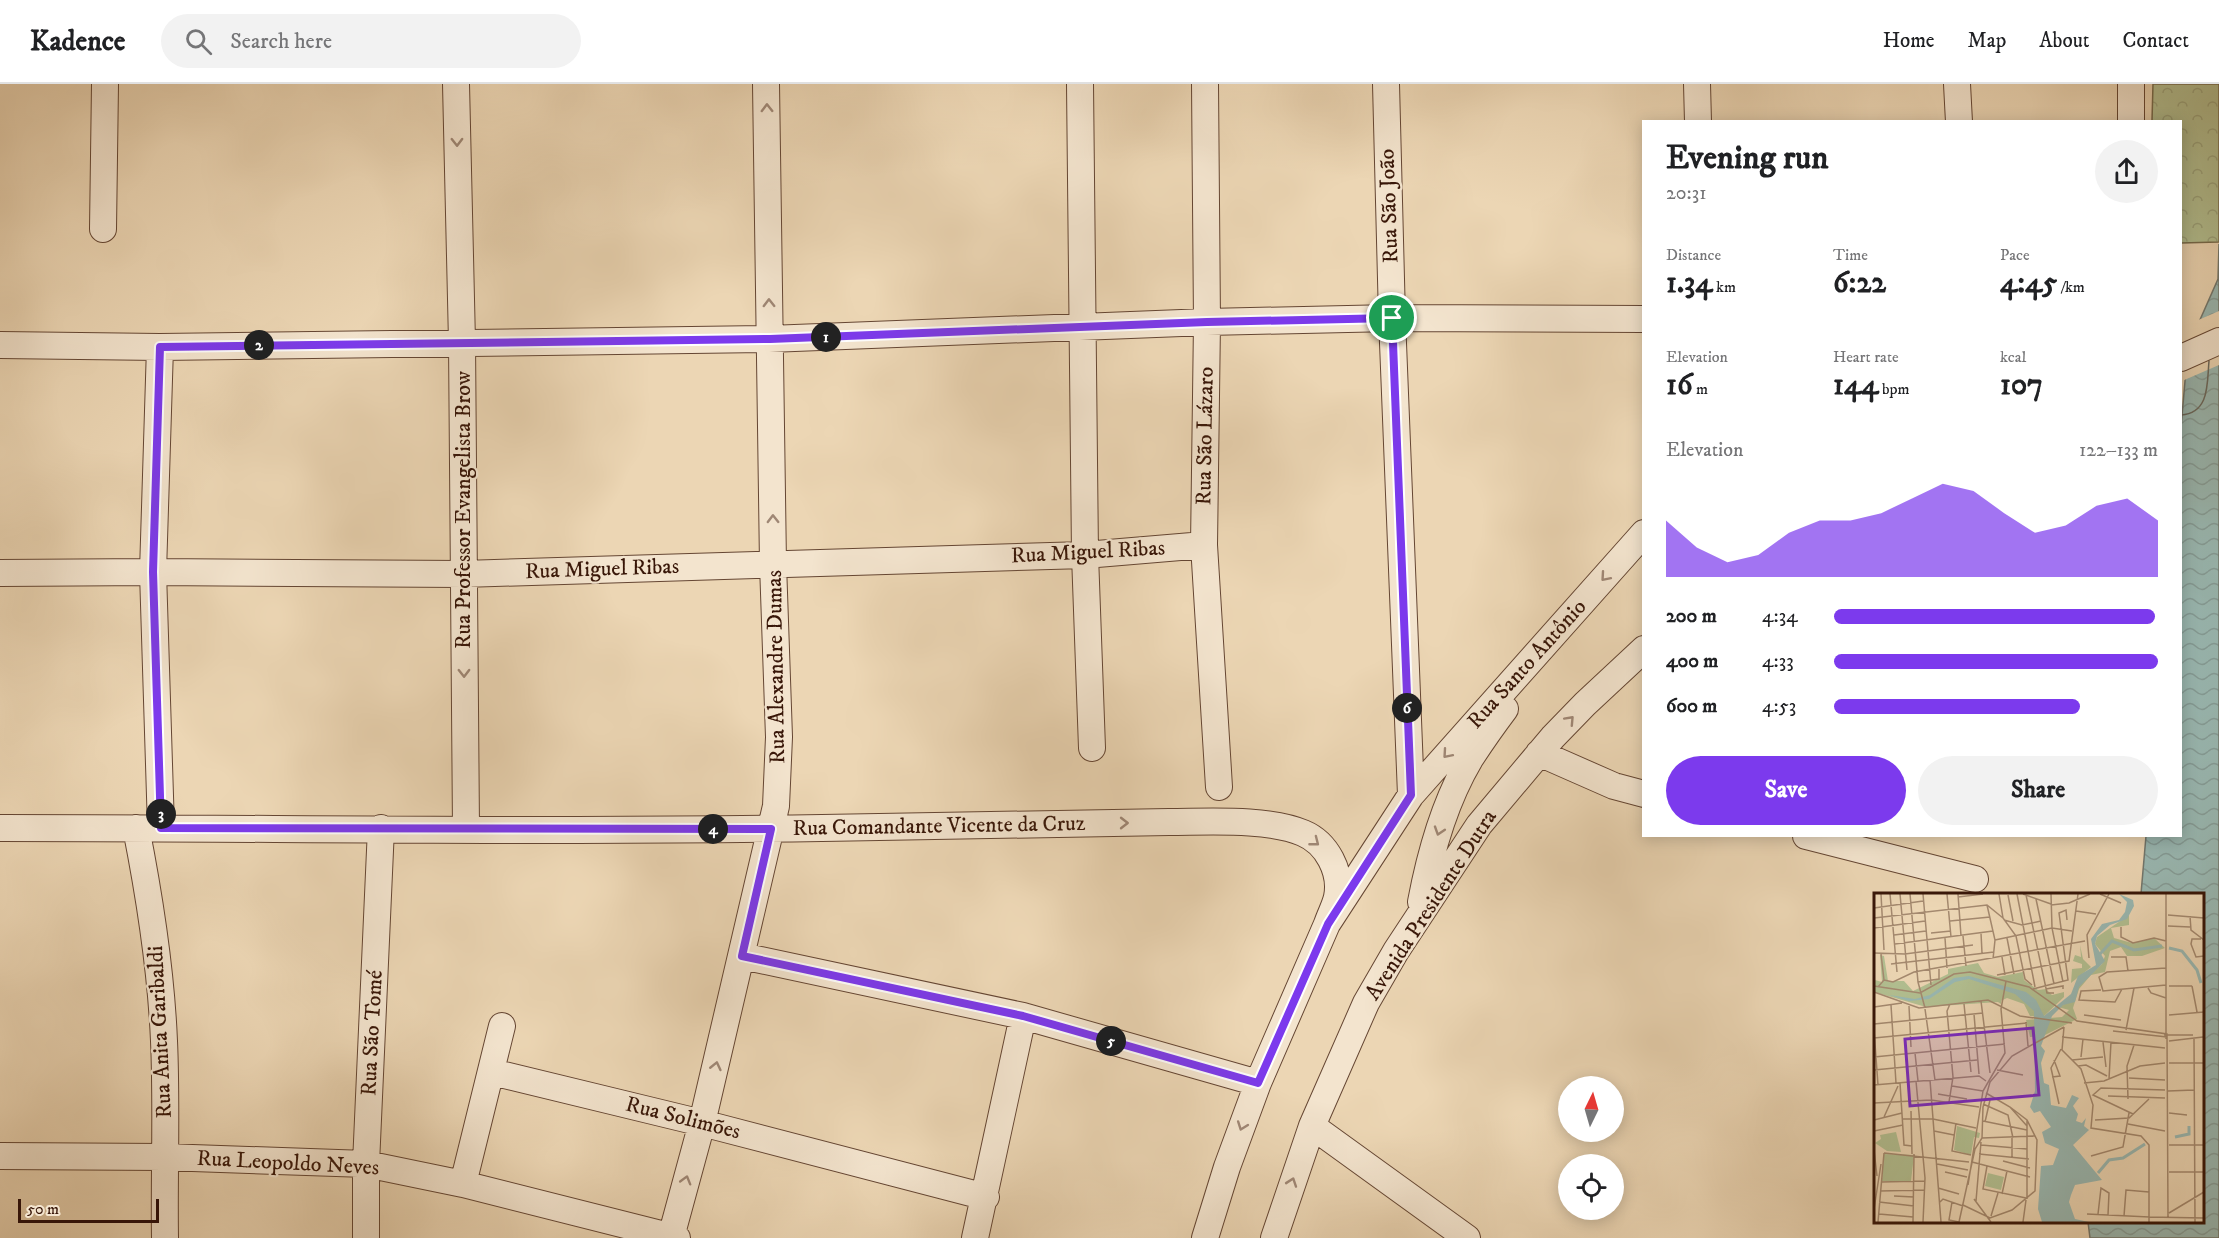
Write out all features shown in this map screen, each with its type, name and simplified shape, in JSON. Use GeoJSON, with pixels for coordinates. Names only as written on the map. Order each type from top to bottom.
{"type":"FeatureCollection","features":[{"type":"Feature","properties":{"kind":"street"},"geometry":{"type":"LineString","coordinates":[[104,229],[105,84]]}},
{"type":"Feature","properties":{"kind":"street","name":"Rua Professor Evangelista Brow"},"geometry":{"type":"LineString","coordinates":[[456,84],[462,342],[466,829]]}},
{"type":"Feature","properties":{"kind":"street","name":"Rua Alexandre Dumas"},"geometry":{"type":"LineString","coordinates":[[674,1237],[776,806],[779,737],[766,84]]}},
{"type":"Feature","properties":{"kind":"street"},"geometry":{"type":"LineString","coordinates":[[1080,84],[1085,555],[1092,748]]}},
{"type":"Feature","properties":{"kind":"street","name":"Rua São Lázaro"},"geometry":{"type":"LineString","coordinates":[[1205,84],[1207,322],[1204,545],[1219,787]]}},
{"type":"Feature","properties":{"kind":"street","name":"Rua São João"},"geometry":{"type":"LineString","coordinates":[[1386,84],[1392,318],[1411,795]]}},
{"type":"Feature","properties":{"kind":"street"},"geometry":{"type":"LineString","coordinates":[[1697,84],[1698,120]]}},
{"type":"Feature","properties":{"kind":"street"},"geometry":{"type":"LineString","coordinates":[[1957,84],[1959,120]]}},
{"type":"Feature","properties":{"kind":"street"},"geometry":{"type":"LineString","coordinates":[[2131,84],[2131,120]]}},
{"type":"Feature","properties":{"kind":"street"},"geometry":{"type":"LineString","coordinates":[[0,345],[160,347],[770,339],[1207,322],[1392,318],[1642,319]]}},
{"type":"Feature","properties":{"kind":"street"},"geometry":{"type":"LineString","coordinates":[[2182,358],[2219,341]]}},
{"type":"Feature","properties":{"kind":"street"},"geometry":{"type":"LineString","coordinates":[[160,347],[153,572],[161,828]]}},
{"type":"Feature","properties":{"kind":"street","name":"Rua Santo Antônio"},"geometry":{"type":"LineString","coordinates":[[1411,795],[1642,535]]}},
{"type":"Feature","properties":{"kind":"street","name":"Rua Miguel Ribas"},"geometry":{"type":"LineString","coordinates":[[0,573],[463,574],[1085,555],[1204,545]]}},
{"type":"Feature","properties":{"kind":"street"},"geometry":{"type":"LineString","coordinates":[[1417,920],[1439,830],[1470,760],[1567,621]]}},
{"type":"Feature","properties":{"kind":"street","name":"Avenida Presidente Dutra"},"geometry":{"type":"LineString","coordinates":[[1275,1238],[1312,1126],[1366,1003],[1396,951],[1479,825],[1539,753],[1585,704],[1642,651]]}},
{"type":"Feature","properties":{"kind":"street"},"geometry":{"type":"LineString","coordinates":[[1539,753],[1614,786],[1642,793]]}},
{"type":"Feature","properties":{"kind":"street"},"geometry":{"type":"LineString","coordinates":[[1205,1238],[1227,1167],[1258,1083],[1328,924],[1411,795]]}},
{"type":"Feature","properties":{"kind":"street","name":"Rua Comandante Vicente da Cruz"},"geometry":{"type":"LineString","coordinates":[[0,828],[771,829],[1217,822],[1272,826],[1303,833],[1321,845],[1333,863],[1337,880],[1337,896],[1328,924]]}},
{"type":"Feature","properties":{"kind":"street","name":"Rua Anita Garibaldi"},"geometry":{"type":"LineString","coordinates":[[136,828],[149,894],[165,1042],[165,1238]]}},
{"type":"Feature","properties":{"kind":"street","name":"Rua São Tomé"},"geometry":{"type":"LineString","coordinates":[[366,1238],[366,1164],[381,828]]}},
{"type":"Feature","properties":{"kind":"street"},"geometry":{"type":"LineString","coordinates":[[1810,837],[1975,879]]}},
{"type":"Feature","properties":{"kind":"street"},"geometry":{"type":"LineString","coordinates":[[742,956],[1023,1016],[1258,1083]]}},
{"type":"Feature","properties":{"kind":"street"},"geometry":{"type":"LineString","coordinates":[[975,1238],[986,1197],[1023,1016]]}},
{"type":"Feature","properties":{"kind":"street"},"geometry":{"type":"LineString","coordinates":[[464,1184],[502,1026]]}},
{"type":"Feature","properties":{"kind":"street","name":"Rua Solimões"},"geometry":{"type":"LineString","coordinates":[[492,1072],[702,1123],[986,1197]]}},
{"type":"Feature","properties":{"kind":"street"},"geometry":{"type":"LineString","coordinates":[[1312,1126],[1467,1238]]}},
{"type":"Feature","properties":{"kind":"street","name":"Rua Leopoldo Neves"},"geometry":{"type":"LineString","coordinates":[[0,1156],[164,1157],[366,1164],[464,1184],[674,1237]]}},
{"type":"Feature","properties":{"kind":"green space"},"geometry":{"type":"Polygon","coordinates":[[[2153,84],[2219,84],[2219,242],[2182,243],[2182,120],[2152,120],[2153,84]]]}},
{"type":"Feature","properties":{"kind":"water"},"geometry":{"type":"Polygon","coordinates":[[[2219,244],[2219,1238],[2090,1238],[2088,1223],[2204,1223],[2204,893],[2141,893],[2146,837],[2182,837],[2182,416],[2188,347],[2218,279],[2219,244]]]}},
{"type":"Feature","properties":{"kind":"pier"},"geometry":{"type":"Polygon","coordinates":[[[2219,311],[2219,365],[2182,381],[2185,346],[2196,321],[2219,311]]]}},
{"type":"Feature","properties":{"kind":"route"},"geometry":{"type":"LineString","coordinates":[[1392,318],[1411,795],[1328,924],[1258,1083],[1023,1016],[742,956],[771,829],[161,828],[153,572],[160,347],[770,339],[1207,322],[1392,318]]}}]}
